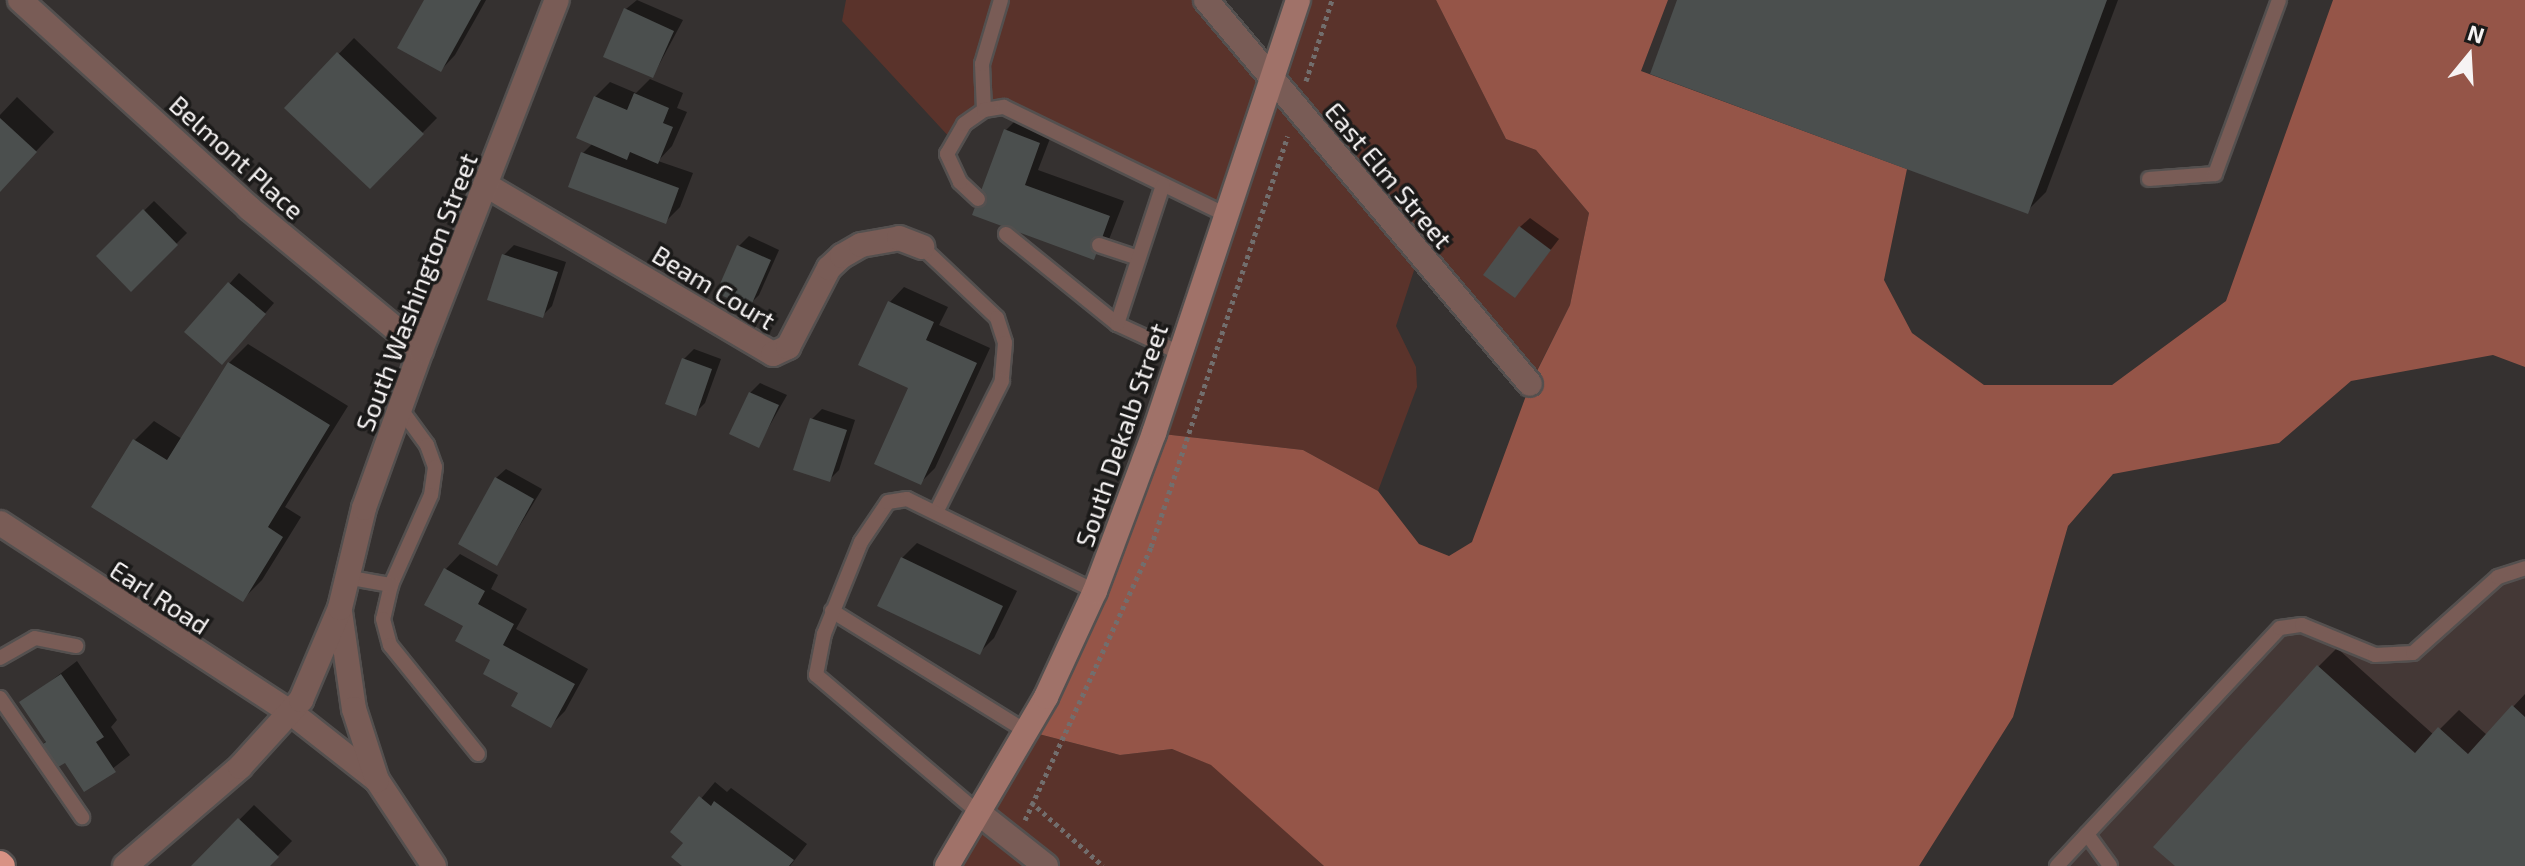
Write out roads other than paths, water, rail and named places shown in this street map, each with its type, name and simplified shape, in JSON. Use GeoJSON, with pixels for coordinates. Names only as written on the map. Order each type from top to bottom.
{"type":"FeatureCollection","features":[{"type":"Feature","properties":{"kind":"main road","name":"South Dekalb Street"},"geometry":{"type":"LineString","coordinates":[[947,866],[1027,732],[1095,591],[1180,353],[1298,0]]}},
{"type":"Feature","properties":{"kind":"street","name":"Belmont Place"},"geometry":{"type":"LineString","coordinates":[[20,0],[249,208],[421,350]]}},
{"type":"Feature","properties":{"kind":"street","name":"South Washington Street"},"geometry":{"type":"LineString","coordinates":[[125,866],[293,714],[340,608],[346,577],[400,408],[557,0]]}},
{"type":"Feature","properties":{"kind":"street","name":"East Elm Street"},"geometry":{"type":"LineString","coordinates":[[1206,0],[1530,384]]}},
{"type":"Feature","properties":{"kind":"street","name":"Beam Court"},"geometry":{"type":"LineString","coordinates":[[486,185],[773,354],[788,347],[829,268],[842,256],[861,245],[899,238],[922,247]]}},
{"type":"Feature","properties":{"kind":"street","name":"Earl Road"},"geometry":{"type":"LineString","coordinates":[[0,523],[293,714],[377,780]]}},
{"type":"Feature","properties":{"kind":"street","name":"South Washington Street"},"geometry":{"type":"LineString","coordinates":[[340,608],[354,709],[377,780]]}},
{"type":"Feature","properties":{"kind":"street"},"geometry":{"type":"LineString","coordinates":[[377,780],[434,866]]}},
{"type":"Feature","properties":{"kind":"street"},"geometry":{"type":"LineString","coordinates":[[980,814],[1046,866]]}},
{"type":"Feature","properties":{"kind":"lane"},"geometry":{"type":"LineString","coordinates":[[984,110],[982,64],[1001,0]]}},
{"type":"Feature","properties":{"kind":"lane"},"geometry":{"type":"LineString","coordinates":[[2149,179],[2215,174],[2279,0]]}},
{"type":"Feature","properties":{"kind":"lane"},"geometry":{"type":"LineString","coordinates":[[978,199],[960,182],[947,154],[964,124],[984,110],[1019,111],[1226,215]]}},
{"type":"Feature","properties":{"kind":"lane"},"geometry":{"type":"LineString","coordinates":[[1117,324],[1163,185]]}},
{"type":"Feature","properties":{"kind":"lane"},"geometry":{"type":"LineString","coordinates":[[1006,234],[1117,324],[1180,353]]}},
{"type":"Feature","properties":{"kind":"lane"},"geometry":{"type":"LineString","coordinates":[[1099,245],[1138,258]]}},
{"type":"Feature","properties":{"kind":"lane"},"geometry":{"type":"LineString","coordinates":[[922,247],[997,318],[1005,343],[998,391],[936,512]]}},
{"type":"Feature","properties":{"kind":"lane"},"geometry":{"type":"LineString","coordinates":[[400,408],[427,445],[435,467],[431,495],[391,585],[383,619],[390,645],[478,754]]}},
{"type":"Feature","properties":{"kind":"lane"},"geometry":{"type":"LineString","coordinates":[[980,814],[816,675],[815,663],[832,611],[861,542],[888,502],[907,499],[1095,591]]}},
{"type":"Feature","properties":{"kind":"lane"},"geometry":{"type":"LineString","coordinates":[[2057,866],[2280,628],[2302,625],[2375,655],[2413,653],[2498,577],[2525,568]]}},
{"type":"Feature","properties":{"kind":"lane"},"geometry":{"type":"LineString","coordinates":[[346,577],[391,585]]}},
{"type":"Feature","properties":{"kind":"lane"},"geometry":{"type":"LineString","coordinates":[[832,611],[1027,732]]}},
{"type":"Feature","properties":{"kind":"lane"},"geometry":{"type":"LineString","coordinates":[[0,658],[35,638],[76,646]]}},
{"type":"Feature","properties":{"kind":"lane"},"geometry":{"type":"LineString","coordinates":[[0,698],[82,817]]}},
{"type":"Feature","properties":{"kind":"lane"},"geometry":{"type":"LineString","coordinates":[[2087,834],[2110,866]]}}]}
